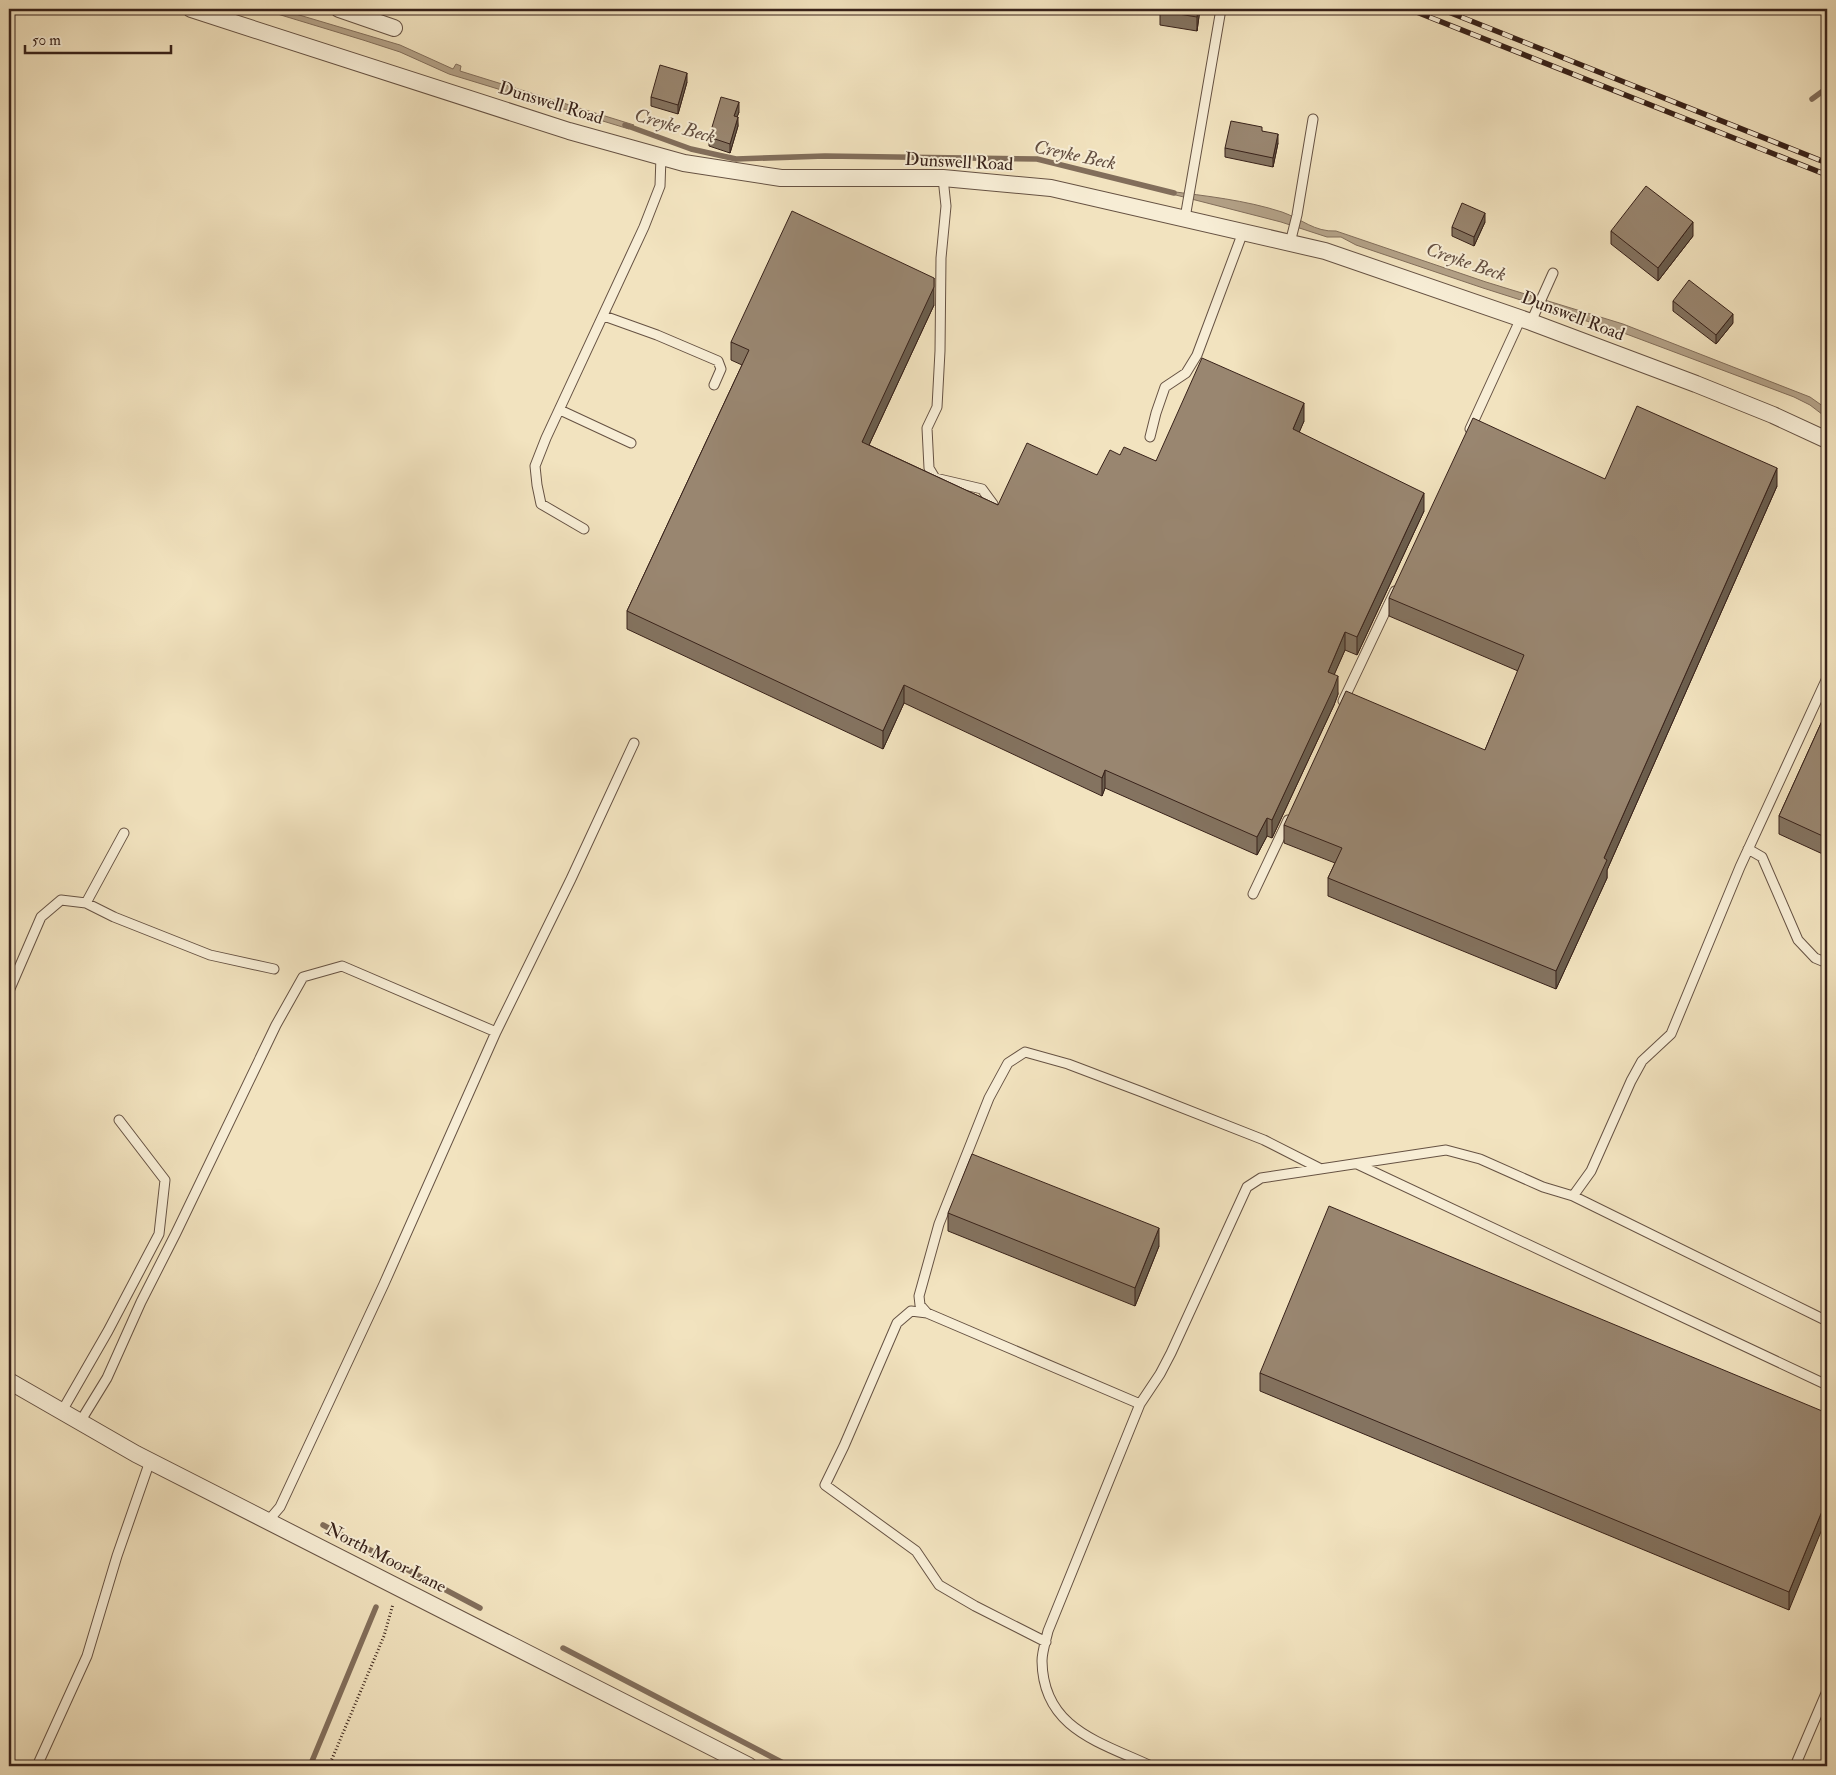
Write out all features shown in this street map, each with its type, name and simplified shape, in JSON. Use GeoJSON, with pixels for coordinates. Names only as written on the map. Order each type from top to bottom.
{"type":"FeatureCollection","features":[{"type":"Feature","properties":{"kind":"street","name":"Dunswell Road"},"geometry":{"type":"LineString","coordinates":[[191,9],[570,131],[684,163],[781,178],[943,178],[1052,188],[1187,211],[1243,232],[1291,237],[1325,251],[1529,316],[1773,415],[1827,440]]}},
{"type":"Feature","properties":{"kind":"street"},"geometry":{"type":"LineString","coordinates":[[339,9],[394,28]]}},
{"type":"Feature","properties":{"kind":"street","name":"North Moor Lane"},"geometry":{"type":"LineString","coordinates":[[9,1381],[150,1461],[749,1766]]}},
{"type":"Feature","properties":{"kind":"lane"},"geometry":{"type":"LineString","coordinates":[[1187,211],[1221,9]]}},
{"type":"Feature","properties":{"kind":"lane"},"geometry":{"type":"LineString","coordinates":[[1291,237],[1297,214],[1313,119]]}},
{"type":"Feature","properties":{"kind":"lane"},"geometry":{"type":"LineString","coordinates":[[584,529],[541,504],[537,486],[536,466],[644,227],[660,186],[661,156]]}},
{"type":"Feature","properties":{"kind":"lane"},"geometry":{"type":"LineString","coordinates":[[943,178],[946,206],[941,258],[938,398],[937,408],[927,428],[929,468],[935,478],[982,489],[992,504]]}},
{"type":"Feature","properties":{"kind":"lane"},"geometry":{"type":"LineString","coordinates":[[1150,437],[1156,413],[1166,387],[1186,373],[1197,355],[1243,232]]}},
{"type":"Feature","properties":{"kind":"lane"},"geometry":{"type":"LineString","coordinates":[[1467,435],[1553,273]]}},
{"type":"Feature","properties":{"kind":"lane"},"geometry":{"type":"LineString","coordinates":[[604,316],[657,335],[718,361],[721,369],[714,385]]}},
{"type":"Feature","properties":{"kind":"lane"},"geometry":{"type":"LineString","coordinates":[[560,410],[631,443]]}},
{"type":"Feature","properties":{"kind":"lane"},"geometry":{"type":"LineString","coordinates":[[1337,714],[1400,579]]}},
{"type":"Feature","properties":{"kind":"lane"},"geometry":{"type":"LineString","coordinates":[[1573,1196],[1591,1170],[1642,1061],[1671,1034],[1748,849],[1827,678]]}},
{"type":"Feature","properties":{"kind":"lane"},"geometry":{"type":"LineString","coordinates":[[268,1521],[280,1507],[384,1284],[496,1032],[571,879],[634,743]]}},
{"type":"Feature","properties":{"kind":"lane"},"geometry":{"type":"LineString","coordinates":[[1253,894],[1291,813]]}},
{"type":"Feature","properties":{"kind":"lane"},"geometry":{"type":"LineString","coordinates":[[86,904],[124,833]]}},
{"type":"Feature","properties":{"kind":"lane"},"geometry":{"type":"LineString","coordinates":[[1748,849],[1762,857],[1798,940],[1815,958],[1827,963]]}},
{"type":"Feature","properties":{"kind":"lane"},"geometry":{"type":"LineString","coordinates":[[9,991],[41,917],[61,900],[86,904],[114,918],[210,955],[274,969]]}},
{"type":"Feature","properties":{"kind":"lane"},"geometry":{"type":"LineString","coordinates":[[80,1422],[107,1378],[141,1302],[276,1025],[302,977],[342,966],[496,1032]]}},
{"type":"Feature","properties":{"kind":"lane"},"geometry":{"type":"LineString","coordinates":[[927,1313],[920,1305],[919,1296],[939,1224],[989,1098],[1008,1063],[1025,1052],[1068,1064],[1264,1140],[1322,1169]]}},
{"type":"Feature","properties":{"kind":"lane"},"geometry":{"type":"LineString","coordinates":[[62,1411],[108,1331],[159,1234],[165,1180],[119,1120]]}},
{"type":"Feature","properties":{"kind":"lane"},"geometry":{"type":"LineString","coordinates":[[1151,1766],[1080,1733],[1056,1712],[1045,1689],[1042,1660],[1048,1631],[1140,1404],[1160,1374],[1171,1353],[1247,1187],[1261,1178],[1446,1150],[1480,1159],[1542,1187],[1573,1196],[1827,1320]]}},
{"type":"Feature","properties":{"kind":"lane"},"geometry":{"type":"LineString","coordinates":[[1356,1164],[1827,1385]]}},
{"type":"Feature","properties":{"kind":"lane"},"geometry":{"type":"LineString","coordinates":[[1046,1642],[975,1606],[939,1585],[916,1551],[825,1485],[844,1446],[896,1323],[911,1312],[927,1313],[1140,1404]]}},
{"type":"Feature","properties":{"kind":"lane"},"geometry":{"type":"LineString","coordinates":[[37,1766],[87,1656],[117,1556],[150,1461]]}},
{"type":"Feature","properties":{"kind":"lane"},"geometry":{"type":"LineString","coordinates":[[1795,1766],[1827,1691]]}},
{"type":"Feature","properties":{"kind":"path"},"geometry":{"type":"LineString","coordinates":[[329,1766],[384,1636],[399,1587]]}},
{"type":"Feature","properties":{"kind":"shaded area"},"geometry":{"type":"Polygon","coordinates":[[[261,9],[279,9],[400,45],[453,69],[456,64],[461,66],[460,71],[634,125],[629,129],[449,74],[400,52],[261,9]]]}},
{"type":"Feature","properties":{"kind":"shaded area"},"geometry":{"type":"Polygon","coordinates":[[[1168,191],[1254,204],[1282,212],[1321,229],[1336,231],[1486,282],[1623,324],[1810,397],[1827,409],[1827,418],[1810,405],[1794,397],[1621,332],[1356,245],[1341,237],[1327,237],[1281,222],[1168,193],[1168,191]]]}},
{"type":"Feature","properties":{"kind":"building"},"geometry":{"type":"Polygon","coordinates":[[[1160,9],[1198,9],[1197,17],[1160,11],[1160,9]]]}},
{"type":"Feature","properties":{"kind":"building"},"geometry":{"type":"Polygon","coordinates":[[[660,65],[687,73],[678,105],[651,97],[660,65]]]}},
{"type":"Feature","properties":{"kind":"building"},"geometry":{"type":"Polygon","coordinates":[[[721,97],[739,102],[734,116],[738,117],[730,144],[709,137],[721,97]]]}},
{"type":"Feature","properties":{"kind":"building"},"geometry":{"type":"Polygon","coordinates":[[[1231,121],[1262,127],[1262,131],[1278,134],[1273,158],[1225,148],[1231,121]]]}},
{"type":"Feature","properties":{"kind":"building"},"geometry":{"type":"Polygon","coordinates":[[[1646,186],[1693,222],[1658,268],[1611,231],[1646,186]]]}},
{"type":"Feature","properties":{"kind":"building"},"geometry":{"type":"Polygon","coordinates":[[[1462,203],[1485,213],[1474,237],[1452,227],[1462,203]]]}},
{"type":"Feature","properties":{"kind":"building"},"geometry":{"type":"Polygon","coordinates":[[[792,211],[934,278],[934,287],[862,442],[998,505],[1027,443],[1097,475],[1110,450],[1120,455],[1124,447],[1156,461],[1202,358],[1304,403],[1293,429],[1424,493],[1357,637],[1345,632],[1328,672],[1338,676],[1334,687],[1272,820],[1267,818],[1257,837],[1105,770],[1102,778],[904,685],[883,731],[627,611],[749,350],[731,342],[792,211]]]}},
{"type":"Feature","properties":{"kind":"building"},"geometry":{"type":"Polygon","coordinates":[[[1689,280],[1733,314],[1716,335],[1673,301],[1689,280]]]}},
{"type":"Feature","properties":{"kind":"building"},"geometry":{"type":"Polygon","coordinates":[[[1637,406],[1777,468],[1604,858],[1607,860],[1556,971],[1328,878],[1342,848],[1284,825],[1346,691],[1485,750],[1524,655],[1389,598],[1473,418],[1605,479],[1637,406]]]}},
{"type":"Feature","properties":{"kind":"building"},"geometry":{"type":"Polygon","coordinates":[[[1827,710],[1827,838],[1779,816],[1827,710]]]}},
{"type":"Feature","properties":{"kind":"building"},"geometry":{"type":"Polygon","coordinates":[[[972,1154],[1159,1228],[1135,1288],[948,1213],[972,1154]]]}},
{"type":"Feature","properties":{"kind":"building"},"geometry":{"type":"Polygon","coordinates":[[[1329,1206],[1827,1413],[1827,1499],[1789,1592],[1260,1373],[1329,1206]]]}},
{"type":"Feature","properties":{"kind":"waterway"},"geometry":{"type":"LineString","coordinates":[[1812,99],[1827,88]]}},
{"type":"Feature","properties":{"kind":"waterway","name":"Creyke Beck"},"geometry":{"type":"LineString","coordinates":[[625,125],[691,149],[736,159],[825,156],[1037,159],[1174,193]]}},
{"type":"Feature","properties":{"kind":"waterway"},"geometry":{"type":"LineString","coordinates":[[323,1525],[480,1608]]}},
{"type":"Feature","properties":{"kind":"waterway"},"geometry":{"type":"LineString","coordinates":[[310,1766],[376,1607]]}},
{"type":"Feature","properties":{"kind":"waterway"},"geometry":{"type":"LineString","coordinates":[[563,1648],[789,1766]]}},
{"type":"Feature","properties":{"kind":"railway"},"geometry":{"type":"LineString","coordinates":[[1409,9],[1827,175]]}},
{"type":"Feature","properties":{"kind":"railway"},"geometry":{"type":"LineString","coordinates":[[1441,9],[1827,163]]}}]}
